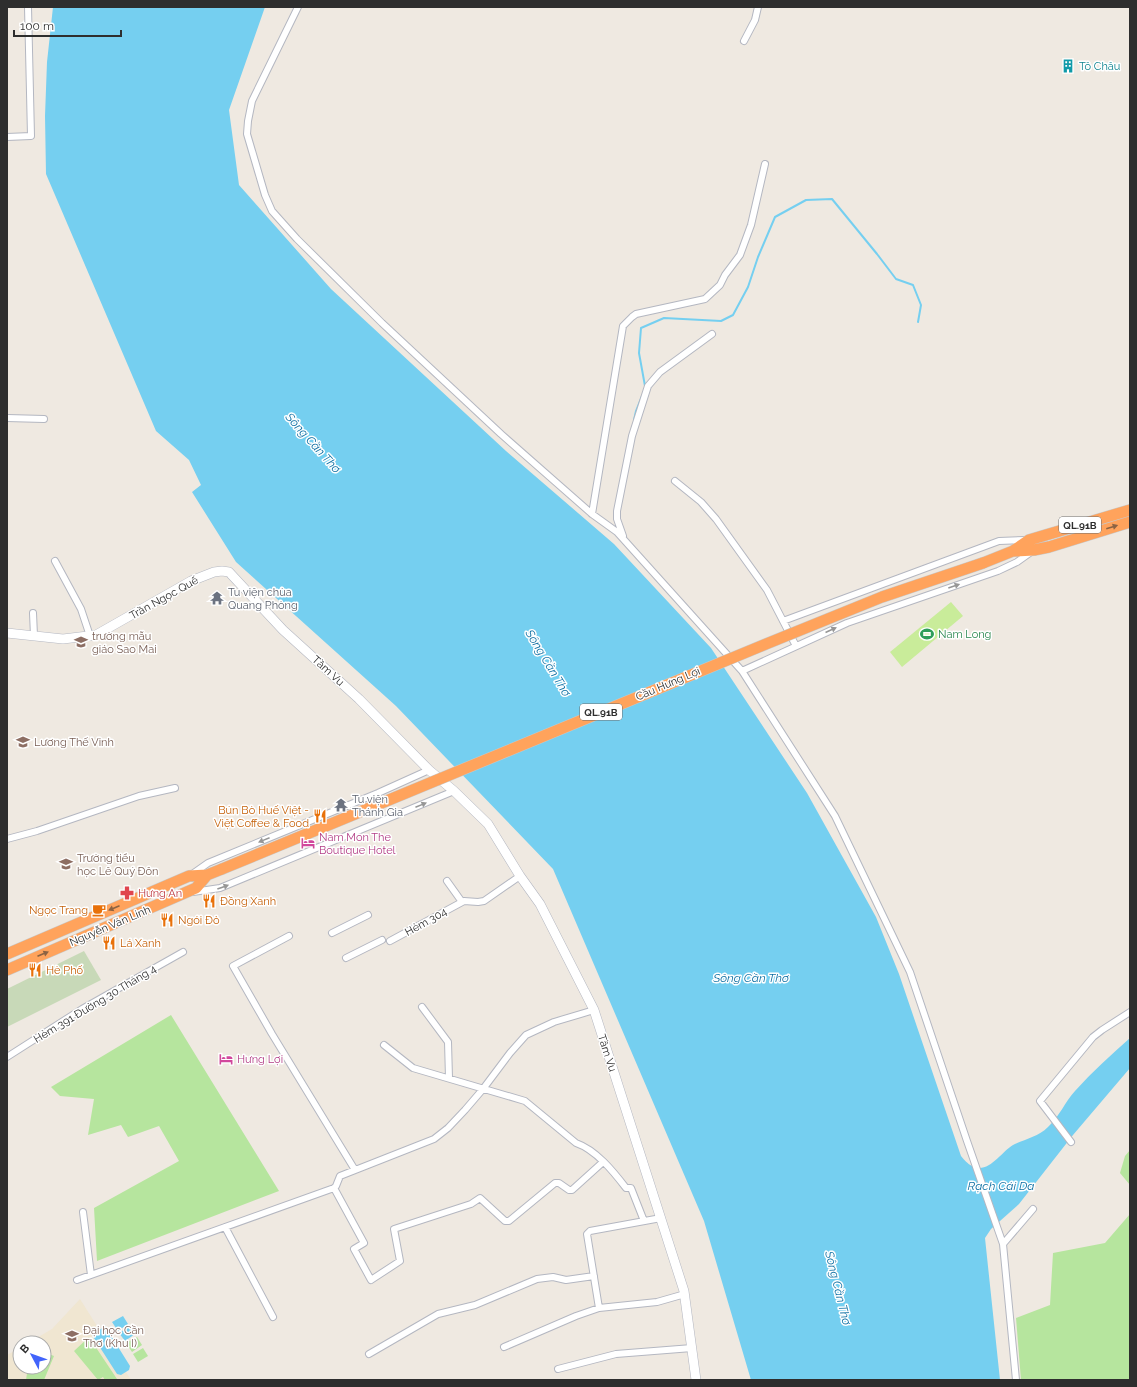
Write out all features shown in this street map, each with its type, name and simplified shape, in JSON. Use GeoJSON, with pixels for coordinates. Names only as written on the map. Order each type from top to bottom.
{"type":"FeatureCollection","features":[{"type":"Feature","properties":{"kind":"highway","name":"QL.91B"},"geometry":{"type":"LineString","coordinates":[[1032,545],[1130,510]]}},
{"type":"Feature","properties":{"kind":"highway","name":"QL.91B"},"geometry":{"type":"LineString","coordinates":[[1032,545],[1049,547],[1130,522]]}},
{"type":"Feature","properties":{"kind":"highway","name":"Cầu Hưng Lợi"},"geometry":{"type":"LineString","coordinates":[[222,869],[766,644],[882,598],[1032,545]]}},
{"type":"Feature","properties":{"kind":"highway","name":"Nguyễn Văn Linh"},"geometry":{"type":"LineString","coordinates":[[7,954],[189,876],[208,875],[222,869]]}},
{"type":"Feature","properties":{"kind":"highway","name":"Nguyễn Văn Linh"},"geometry":{"type":"LineString","coordinates":[[7,970],[196,888],[208,875]]}},
{"type":"Feature","properties":{"kind":"street"},"geometry":{"type":"LineString","coordinates":[[7,137],[31,136],[28,7]]}},
{"type":"Feature","properties":{"kind":"street"},"geometry":{"type":"LineString","coordinates":[[298,7],[252,101],[248,121],[247,134],[265,195],[272,211],[297,239],[382,322],[501,434],[592,514],[617,532],[624,539],[742,671],[835,816],[910,972],[1003,1244],[1016,1380]]}},
{"type":"Feature","properties":{"kind":"street"},"geometry":{"type":"LineString","coordinates":[[744,41],[755,20],[758,7]]}},
{"type":"Feature","properties":{"kind":"street"},"geometry":{"type":"LineString","coordinates":[[592,514],[623,326],[636,314],[705,300],[717,289],[740,255],[751,225],[765,164]]}},
{"type":"Feature","properties":{"kind":"street"},"geometry":{"type":"LineString","coordinates":[[624,539],[617,519],[616,511],[632,436],[648,386],[660,372],[712,334]]}},
{"type":"Feature","properties":{"kind":"street"},"geometry":{"type":"LineString","coordinates":[[7,418],[44,419]]}},
{"type":"Feature","properties":{"kind":"street"},"geometry":{"type":"LineString","coordinates":[[675,480],[701,502],[716,519],[767,590],[796,646]]}},
{"type":"Feature","properties":{"kind":"street"},"geometry":{"type":"LineString","coordinates":[[783,621],[999,541],[1032,545]]}},
{"type":"Feature","properties":{"kind":"street"},"geometry":{"type":"LineString","coordinates":[[742,671],[847,623],[998,571],[1017,562],[1032,545]]}},
{"type":"Feature","properties":{"kind":"street"},"geometry":{"type":"LineString","coordinates":[[55,561],[81,609],[90,636]]}},
{"type":"Feature","properties":{"kind":"street","name":"Trần Ngọc Quế"},"geometry":{"type":"LineString","coordinates":[[7,633],[63,639],[96,635],[191,581],[214,572],[229,572]]}},
{"type":"Feature","properties":{"kind":"street","name":"Tầm Vu"},"geometry":{"type":"LineString","coordinates":[[229,572],[283,630],[359,699],[429,770],[454,791],[488,824],[520,876],[540,904],[594,1010],[685,1294],[696,1380]]}},
{"type":"Feature","properties":{"kind":"street"},"geometry":{"type":"LineString","coordinates":[[33,613],[34,636]]}},
{"type":"Feature","properties":{"kind":"street"},"geometry":{"type":"LineString","coordinates":[[189,876],[208,863],[378,793],[429,770]]}},
{"type":"Feature","properties":{"kind":"street"},"geometry":{"type":"LineString","coordinates":[[7,839],[37,831],[139,796],[175,788]]}},
{"type":"Feature","properties":{"kind":"street"},"geometry":{"type":"LineString","coordinates":[[185,893],[220,888],[454,791]]}},
{"type":"Feature","properties":{"kind":"street","name":"Hẻm 304"},"geometry":{"type":"LineString","coordinates":[[390,941],[466,900],[478,902],[484,901],[520,876]]}},
{"type":"Feature","properties":{"kind":"street"},"geometry":{"type":"LineString","coordinates":[[447,881],[462,902]]}},
{"type":"Feature","properties":{"kind":"street"},"geometry":{"type":"LineString","coordinates":[[332,933],[368,915]]}},
{"type":"Feature","properties":{"kind":"street"},"geometry":{"type":"LineString","coordinates":[[288,936],[233,966],[272,1034],[355,1170]]}},
{"type":"Feature","properties":{"kind":"street"},"geometry":{"type":"LineString","coordinates":[[346,958],[382,940]]}},
{"type":"Feature","properties":{"kind":"street","name":"Hẻm 391 Đường 30 Tháng 4"},"geometry":{"type":"LineString","coordinates":[[7,1057],[82,1009],[184,952]]}},
{"type":"Feature","properties":{"kind":"street"},"geometry":{"type":"LineString","coordinates":[[422,1007],[448,1042],[449,1078]]}},
{"type":"Feature","properties":{"kind":"street"},"geometry":{"type":"LineString","coordinates":[[78,1280],[334,1188],[340,1176],[434,1139],[448,1128],[526,1035],[554,1022],[594,1010]]}},
{"type":"Feature","properties":{"kind":"street"},"geometry":{"type":"LineString","coordinates":[[1071,1142],[1040,1101],[1084,1047],[1102,1030],[1130,1012]]}},
{"type":"Feature","properties":{"kind":"street"},"geometry":{"type":"LineString","coordinates":[[384,1045],[413,1068],[525,1101],[576,1143],[593,1152],[626,1188],[631,1188],[644,1221]]}},
{"type":"Feature","properties":{"kind":"street"},"geometry":{"type":"LineString","coordinates":[[334,1188],[364,1243],[354,1249],[371,1280],[400,1261],[394,1228],[471,1204],[480,1198],[505,1221],[509,1221],[555,1183],[560,1182],[569,1190],[572,1190],[603,1162]]}},
{"type":"Feature","properties":{"kind":"street"},"geometry":{"type":"LineString","coordinates":[[1003,1244],[1033,1209]]}},
{"type":"Feature","properties":{"kind":"street"},"geometry":{"type":"LineString","coordinates":[[83,1212],[91,1275]]}},
{"type":"Feature","properties":{"kind":"street"},"geometry":{"type":"LineString","coordinates":[[599,1308],[587,1234],[590,1231],[661,1218]]}},
{"type":"Feature","properties":{"kind":"street"},"geometry":{"type":"LineString","coordinates":[[225,1227],[273,1317]]}},
{"type":"Feature","properties":{"kind":"street"},"geometry":{"type":"LineString","coordinates":[[369,1354],[438,1314],[476,1305],[538,1279],[553,1277],[566,1280],[594,1276]]}},
{"type":"Feature","properties":{"kind":"street"},"geometry":{"type":"LineString","coordinates":[[504,1347],[576,1316],[599,1308],[657,1302],[685,1294]]}},
{"type":"Feature","properties":{"kind":"street"},"geometry":{"type":"LineString","coordinates":[[558,1369],[616,1354],[692,1348]]}},
{"type":"Feature","properties":{"kind":"shaded area","name":"Đại học Cần Thơ (Khu I)"},"geometry":{"type":"Polygon","coordinates":[[[80,1299],[131,1380],[7,1380],[7,1355],[12,1352],[12,1375],[52,1375],[52,1335],[42,1335],[52,1329],[80,1299]]]}},
{"type":"Feature","properties":{"kind":"green space","name":"Nam Long"},"geometry":{"type":"Polygon","coordinates":[[[951,602],[963,616],[902,667],[890,652],[951,602]]]}},
{"type":"Feature","properties":{"kind":"green space"},"geometry":{"type":"Polygon","coordinates":[[[84,951],[101,980],[7,1027],[7,989],[84,951]]]}},
{"type":"Feature","properties":{"kind":"green space"},"geometry":{"type":"Polygon","coordinates":[[[171,1015],[279,1191],[97,1261],[94,1208],[179,1161],[159,1126],[128,1137],[121,1125],[88,1135],[94,1099],[60,1096],[51,1087],[171,1015]]]}},
{"type":"Feature","properties":{"kind":"green space"},"geometry":{"type":"Polygon","coordinates":[[[1130,1150],[1130,1185],[1120,1173],[1125,1156],[1130,1150]]]}},
{"type":"Feature","properties":{"kind":"green space"},"geometry":{"type":"Polygon","coordinates":[[[1130,1214],[1130,1380],[1021,1380],[1016,1318],[1050,1305],[1053,1253],[1105,1243],[1130,1214]]]}},
{"type":"Feature","properties":{"kind":"green space"},"geometry":{"type":"Polygon","coordinates":[[[89,1337],[117,1379],[116,1380],[105,1380],[103,1377],[98,1380],[74,1351],[89,1337]]]}},
{"type":"Feature","properties":{"kind":"green space"},"geometry":{"type":"Polygon","coordinates":[[[137,1337],[142,1345],[132,1352],[126,1343],[137,1337]]]}},
{"type":"Feature","properties":{"kind":"green space"},"geometry":{"type":"Polygon","coordinates":[[[143,1348],[148,1356],[138,1362],[133,1354],[143,1348]]]}},
{"type":"Feature","properties":{"kind":"green space"},"geometry":{"type":"Polygon","coordinates":[[[27,1375],[46,1375],[44,1380],[26,1380],[27,1375]]]}},
{"type":"Feature","properties":{"kind":"water","name":"Sông Cần Thơ"},"geometry":{"type":"Polygon","coordinates":[[[53,7],[265,7],[229,110],[239,185],[331,289],[506,451],[614,544],[711,648],[807,793],[876,917],[899,974],[961,1156],[966,1162],[972,1166],[983,1168],[994,1162],[1008,1148],[1036,1136],[1044,1130],[1052,1123],[1071,1095],[1081,1084],[1130,1038],[1130,1068],[1073,1135],[1019,1204],[991,1229],[985,1238],[1000,1380],[751,1380],[704,1221],[553,869],[396,706],[236,562],[192,492],[201,485],[189,460],[156,431],[46,174],[45,116],[47,62],[53,7]]]}},
{"type":"Feature","properties":{"kind":"water"},"geometry":{"type":"Polygon","coordinates":[[[123,1316],[128,1324],[118,1331],[112,1322],[123,1316]]]}},
{"type":"Feature","properties":{"kind":"water"},"geometry":{"type":"Polygon","coordinates":[[[105,1326],[130,1366],[129,1370],[121,1375],[117,1374],[92,1335],[105,1326]]]}},
{"type":"Feature","properties":{"kind":"water"},"geometry":{"type":"Polygon","coordinates":[[[130,1326],[135,1334],[125,1341],[119,1333],[130,1326]]]}},
{"type":"Feature","properties":{"kind":"waterway"},"geometry":{"type":"LineString","coordinates":[[645,386],[639,353],[641,328],[664,318],[721,321],[733,315],[748,287],[758,257],[775,217],[806,200],[832,199],[896,279],[913,285],[921,305],[918,322]]}},
{"type":"Feature","properties":{"kind":"waterway"},"geometry":{"type":"LineString","coordinates":[[634,420],[642,396]]}},
{"type":"Feature","properties":{"kind":"place","name":"Tô Châu"},"geometry":{"type":"Point","coordinates":[1068,66]}},
{"type":"Feature","properties":{"kind":"place","name":"Tu viện chùa Quang Phòng"},"geometry":{"type":"Point","coordinates":[217,598]}},
{"type":"Feature","properties":{"kind":"place","name":"Nam Long"},"geometry":{"type":"Point","coordinates":[927,634]}},
{"type":"Feature","properties":{"kind":"place","name":"trường mẫu giáo Sao Mai"},"geometry":{"type":"Point","coordinates":[81,642]}},
{"type":"Feature","properties":{"kind":"place","name":"Lương Thế Vinh"},"geometry":{"type":"Point","coordinates":[23,742]}},
{"type":"Feature","properties":{"kind":"place","name":"Tu viện Thánh Gia"},"geometry":{"type":"Point","coordinates":[341,805]}},
{"type":"Feature","properties":{"kind":"place","name":"Bún Bò Huế Việt - Việt Coffee & Food"},"geometry":{"type":"Point","coordinates":[320,816]}},
{"type":"Feature","properties":{"kind":"place","name":"Nam Mon The Boutique Hotel"},"geometry":{"type":"Point","coordinates":[308,843]}},
{"type":"Feature","properties":{"kind":"place","name":"Trường tiểu học Lê Quý Đôn"},"geometry":{"type":"Point","coordinates":[66,864]}},
{"type":"Feature","properties":{"kind":"place","name":"Hưng An"},"geometry":{"type":"Point","coordinates":[127,893]}},
{"type":"Feature","properties":{"kind":"place","name":"Đồng Xanh"},"geometry":{"type":"Point","coordinates":[209,901]}},
{"type":"Feature","properties":{"kind":"place","name":"Ngọc Trang"},"geometry":{"type":"Point","coordinates":[99,910]}},
{"type":"Feature","properties":{"kind":"place","name":"Ngói Đỏ"},"geometry":{"type":"Point","coordinates":[167,920]}},
{"type":"Feature","properties":{"kind":"place","name":"Lá Xanh"},"geometry":{"type":"Point","coordinates":[109,943]}},
{"type":"Feature","properties":{"kind":"place","name":"Hè Phố"},"geometry":{"type":"Point","coordinates":[35,970]}},
{"type":"Feature","properties":{"kind":"place","name":"Hưng Lợi"},"geometry":{"type":"Point","coordinates":[226,1059]}},
{"type":"Feature","properties":{"kind":"place","name":"Đại học Cần Thơ (Khu I)"},"geometry":{"type":"Point","coordinates":[72,1336]}},
{"type":"Feature","properties":{"kind":"water label","name":"Rạch Cái Da"},"geometry":{"type":"Point","coordinates":[1001,1186]}}]}
